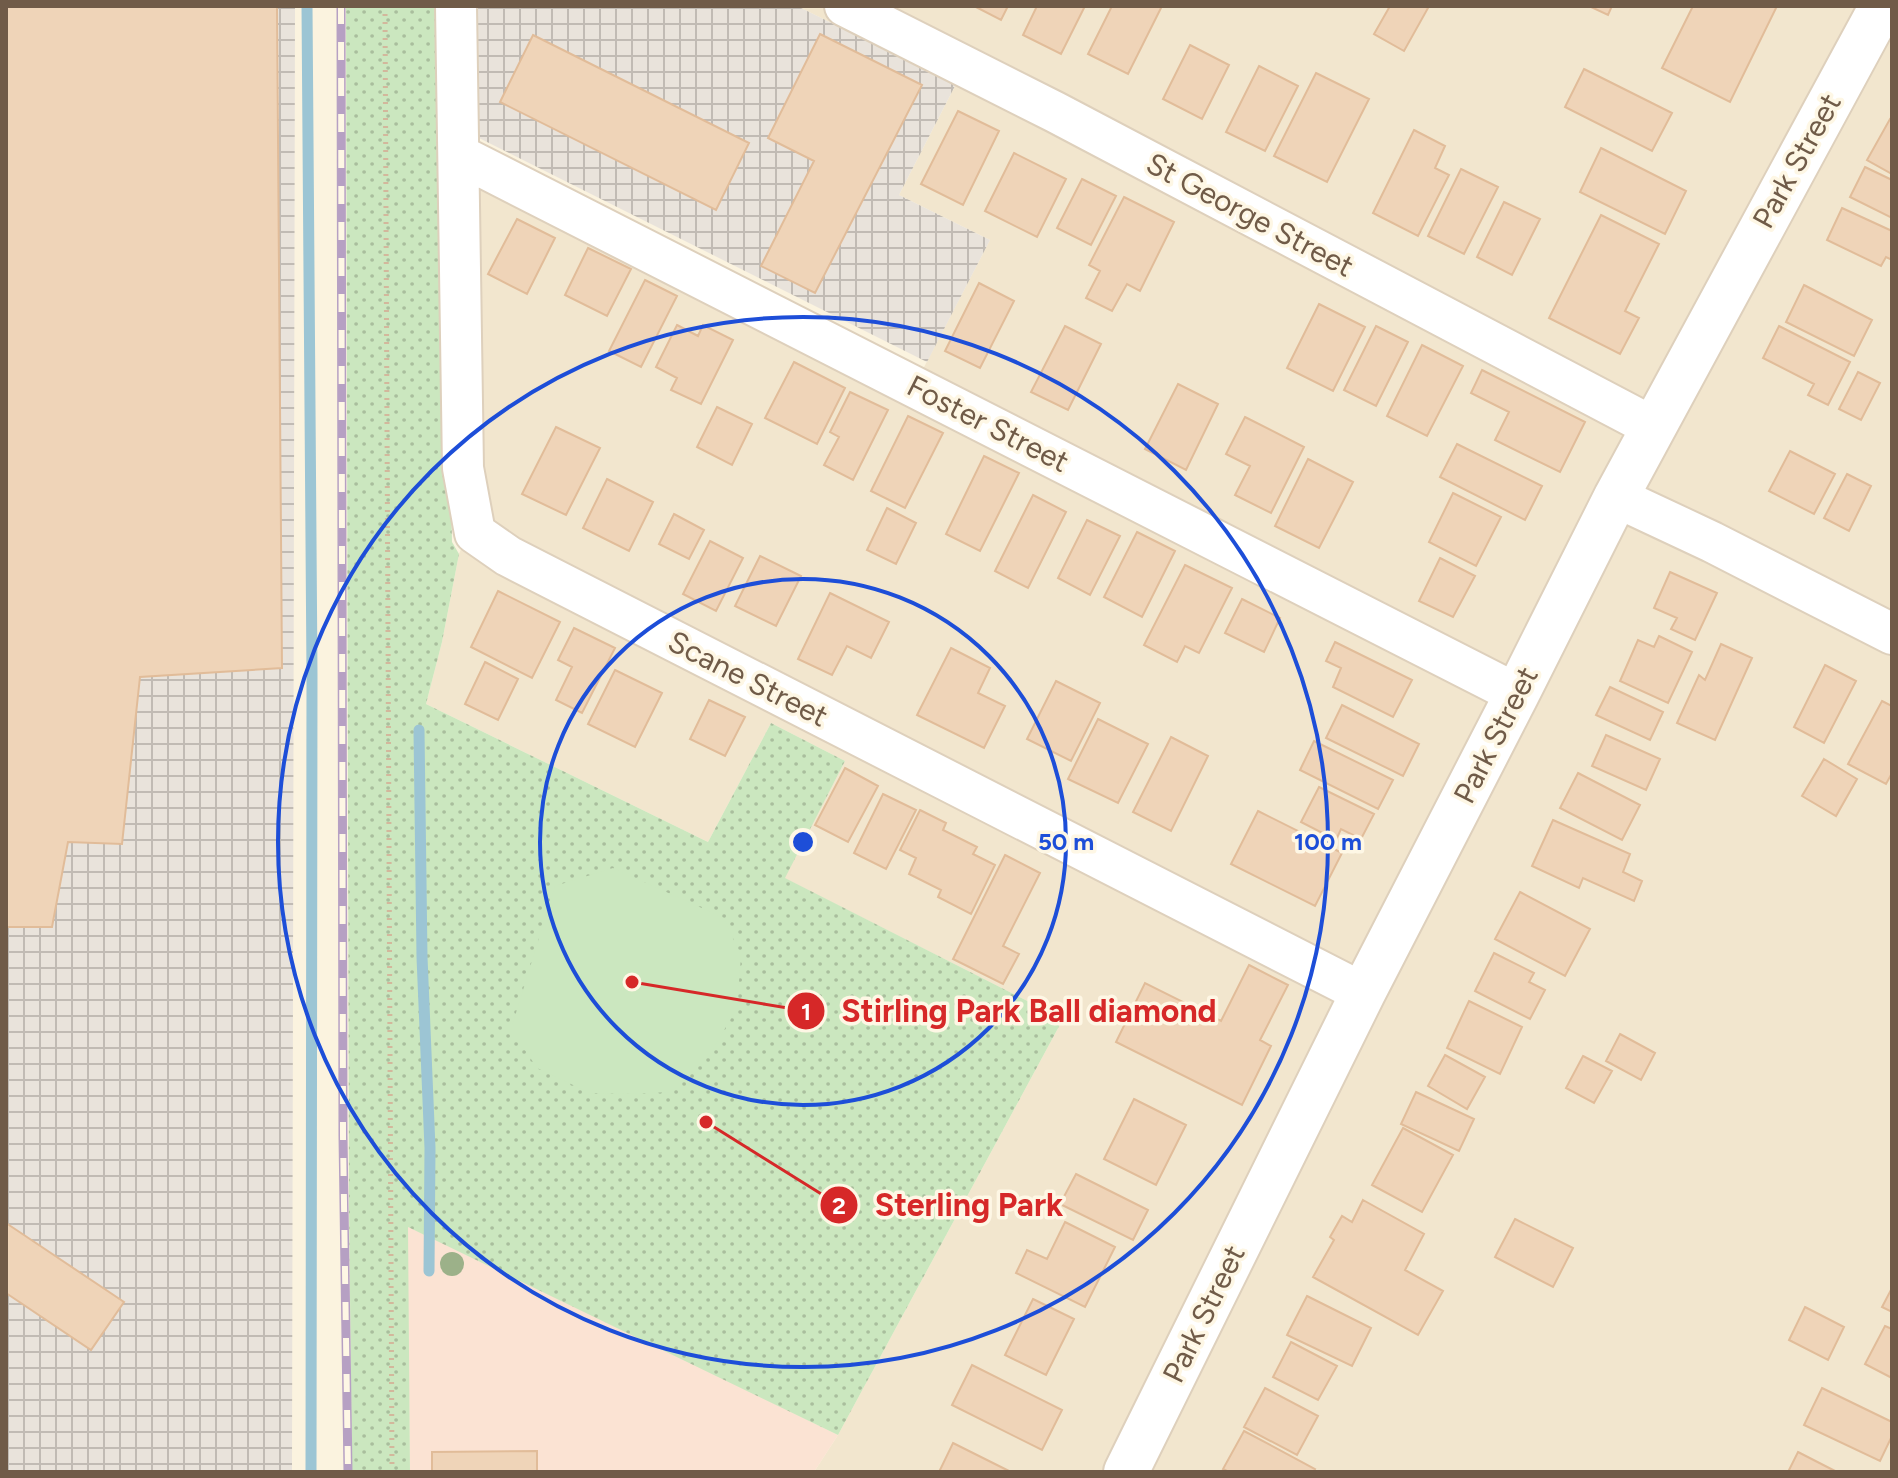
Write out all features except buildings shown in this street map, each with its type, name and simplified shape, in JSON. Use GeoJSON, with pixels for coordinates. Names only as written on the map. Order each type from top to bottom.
{"type":"FeatureCollection","features":[{"type":"Feature","properties":{"kind":"street"},"geometry":{"type":"LineString","coordinates":[[456,6],[459,155]]}},
{"type":"Feature","properties":{"kind":"street","name":"St George Street"},"geometry":{"type":"LineString","coordinates":[[845,6],[1055,112],[1653,427]]}},
{"type":"Feature","properties":{"kind":"street","name":"Park Street"},"geometry":{"type":"LineString","coordinates":[[1126,1472],[1363,993],[1616,497],[1882,6]]}},
{"type":"Feature","properties":{"kind":"street","name":"Foster Street"},"geometry":{"type":"LineString","coordinates":[[459,155],[1517,694]]}},
{"type":"Feature","properties":{"kind":"street","name":"Scane Street"},"geometry":{"type":"LineString","coordinates":[[459,155],[463,468],[475,533],[508,556],[1363,993]]}},
{"type":"Feature","properties":{"kind":"street"},"geometry":{"type":"LineString","coordinates":[[1616,497],[1892,634]]}},
{"type":"Feature","properties":{"kind":"path"},"geometry":{"type":"LineString","coordinates":[[385,6],[392,1472]]}},
{"type":"Feature","properties":{"kind":"shaded area"},"geometry":{"type":"Polygon","coordinates":[[[6,6],[295,6],[292,1472],[6,1472],[6,6]]]}},
{"type":"Feature","properties":{"kind":"shaded area"},"geometry":{"type":"Polygon","coordinates":[[[472,6],[797,6],[956,84],[899,195],[990,240],[927,362],[475,136],[472,6]]]}},
{"type":"Feature","properties":{"kind":"shaded area"},"geometry":{"type":"Polygon","coordinates":[[[797,6],[1892,6],[1892,1472],[814,1472],[838,1435],[1063,1019],[784,878],[845,761],[771,723],[708,842],[426,704],[459,554],[478,509],[473,176],[906,402],[990,240],[899,195],[956,84],[797,6]]]}},
{"type":"Feature","properties":{"kind":"shaded area"},"geometry":{"type":"Polygon","coordinates":[[[407,1226],[838,1435],[814,1472],[410,1472],[407,1226]]]}},
{"type":"Feature","properties":{"kind":"green space"},"geometry":{"type":"Polygon","coordinates":[[[346,6],[444,6],[452,542],[459,554],[426,704],[708,842],[771,723],[845,761],[785,878],[1063,1019],[838,1435],[408,1227],[410,1472],[352,1472],[346,6]]]}},
{"type":"Feature","properties":{"kind":"green space"},"geometry":{"type":"Polygon","coordinates":[[[613,868],[724,918],[741,956],[737,1008],[709,1056],[669,1092],[590,1093],[537,1068],[511,1029],[555,886],[613,868]]]}},
{"type":"Feature","properties":{"kind":"waterway"},"geometry":{"type":"LineString","coordinates":[[307,6],[312,674],[311,1472]]}},
{"type":"Feature","properties":{"kind":"waterway"},"geometry":{"type":"LineString","coordinates":[[419,730],[422,957],[430,1148],[429,1271]]}},
{"type":"Feature","properties":{"kind":"railway"},"geometry":{"type":"LineString","coordinates":[[341,6],[343,1136],[348,1472]]}},
{"type":"Feature","properties":{"kind":"place","name":"Stirling Park Ball diamond"},"geometry":{"type":"Point","coordinates":[632,982]}},
{"type":"Feature","properties":{"kind":"place","name":"Sterling Park"},"geometry":{"type":"Point","coordinates":[706,1122]}}]}
